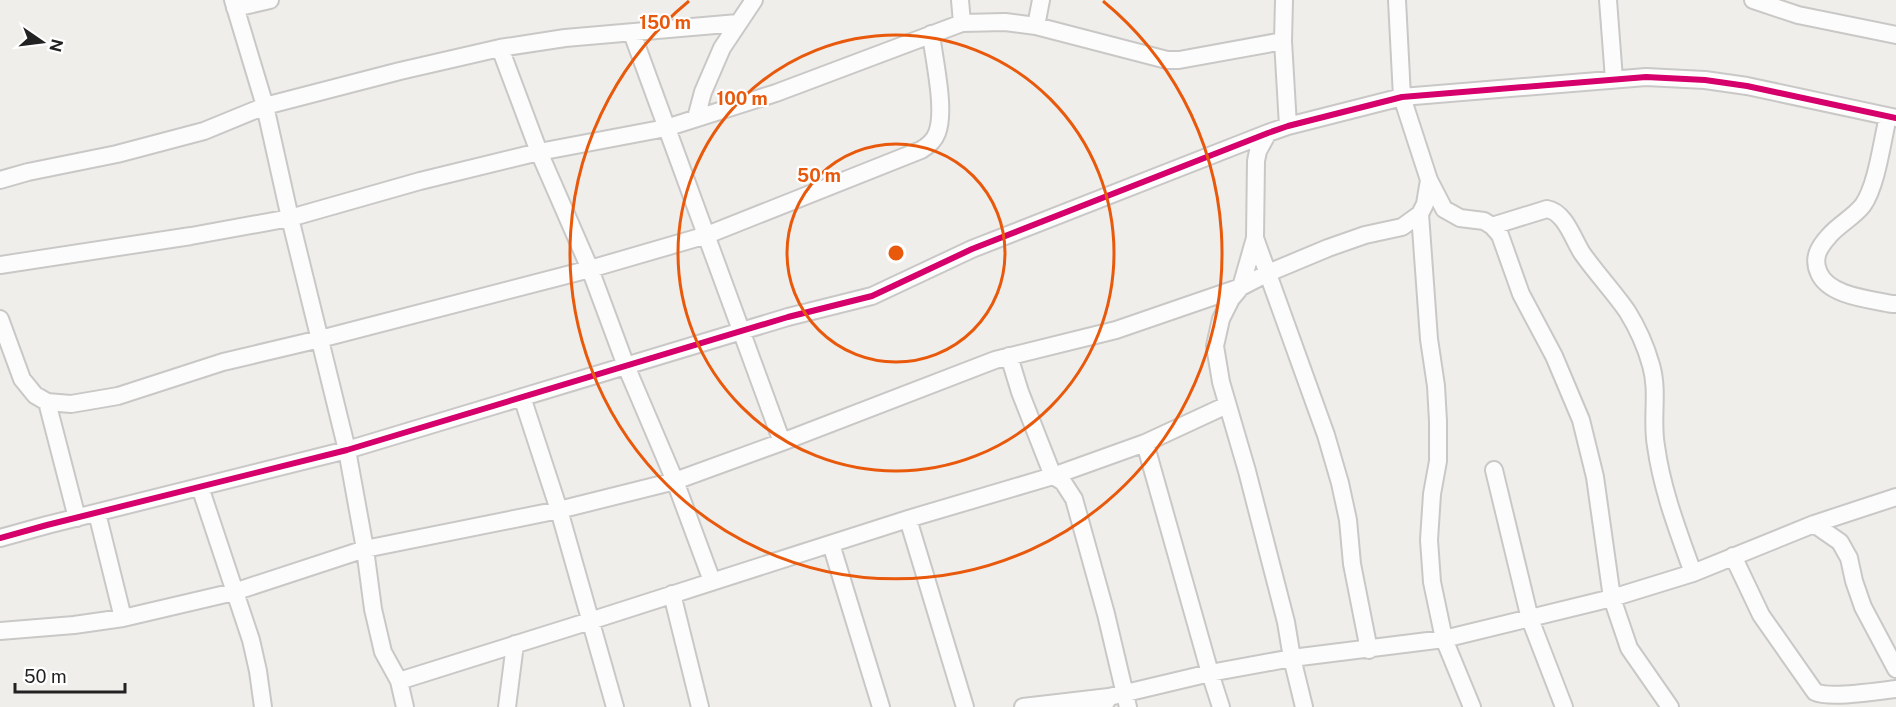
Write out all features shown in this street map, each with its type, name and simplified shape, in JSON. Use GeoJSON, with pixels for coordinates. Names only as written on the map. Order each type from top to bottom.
{"type":"FeatureCollection","features":[{"type":"Feature","properties":{"kind":"street"},"geometry":{"type":"LineString","coordinates":[[270,0],[234,4],[265,106],[347,450],[373,609],[383,652],[399,681],[405,707]]}},
{"type":"Feature","properties":{"kind":"street"},"geometry":{"type":"LineString","coordinates":[[696,118],[703,92],[722,48],[754,0]]}},
{"type":"Feature","properties":{"kind":"street"},"geometry":{"type":"LineString","coordinates":[[960,0],[962,23]]}},
{"type":"Feature","properties":{"kind":"street"},"geometry":{"type":"LineString","coordinates":[[1036,26],[1041,0]]}},
{"type":"Feature","properties":{"kind":"street"},"geometry":{"type":"LineString","coordinates":[[1284,0],[1282,41],[1288,126]]}},
{"type":"Feature","properties":{"kind":"street"},"geometry":{"type":"LineString","coordinates":[[1397,0],[1402,97],[1428,180],[1444,209],[1460,218],[1484,220],[1500,235],[1521,294],[1554,356],[1581,420],[1595,477],[1612,598],[1629,648],[1670,707]]}},
{"type":"Feature","properties":{"kind":"street"},"geometry":{"type":"LineString","coordinates":[[1608,0],[1614,79]]}},
{"type":"Feature","properties":{"kind":"street"},"geometry":{"type":"LineString","coordinates":[[1753,0],[1798,15],[1896,35]]}},
{"type":"Feature","properties":{"kind":"street"},"geometry":{"type":"LineString","coordinates":[[0,265],[290,218],[420,181],[539,152],[666,128],[776,93],[962,23],[1005,22],[1036,26],[1167,60],[1179,60],[1282,41]]}},
{"type":"Feature","properties":{"kind":"street"},"geometry":{"type":"LineString","coordinates":[[0,180],[117,154],[204,131],[265,106],[400,70],[500,48],[565,38],[738,23]]}},
{"type":"Feature","properties":{"kind":"street"},"geometry":{"type":"LineString","coordinates":[[632,33],[782,442]]}},
{"type":"Feature","properties":{"kind":"street"},"geometry":{"type":"LineString","coordinates":[[0,319],[22,379],[35,395],[47,402],[71,404],[118,396],[223,362],[320,339],[707,235],[921,150],[931,143],[937,133],[940,116],[931,34]]}},
{"type":"Feature","properties":{"kind":"street"},"geometry":{"type":"LineString","coordinates":[[500,48],[539,152],[590,268],[626,366],[675,481],[712,581]]}},
{"type":"Feature","properties":{"kind":"street"},"geometry":{"type":"LineString","coordinates":[[0,538],[347,450],[788,317],[872,296],[972,249],[1268,133],[1402,97],[1646,77],[1705,80],[1747,86],[1892,118],[1867,198],[1862,206],[1830,234],[1818,249],[1815,258],[1820,277],[1837,291],[1896,304]]}},
{"type":"Feature","properties":{"kind":"street"},"geometry":{"type":"LineString","coordinates":[[1268,133],[1258,151],[1256,160],[1255,238],[1241,287],[1231,299],[1221,319],[1215,346],[1221,382],[1286,621],[1304,707]]}},
{"type":"Feature","properties":{"kind":"street"},"geometry":{"type":"LineString","coordinates":[[0,631],[74,625],[123,618],[234,592],[365,549],[559,510],[675,481],[994,360],[1116,330],[1241,287],[1328,248],[1365,235],[1402,227],[1420,214],[1425,204],[1428,180]]}},
{"type":"Feature","properties":{"kind":"street"},"geometry":{"type":"LineString","coordinates":[[1492,226],[1547,209],[1553,210],[1559,215],[1583,253],[1628,312],[1639,333],[1653,373],[1655,383],[1654,432],[1663,487],[1693,573]]}},
{"type":"Feature","properties":{"kind":"street"},"geometry":{"type":"LineString","coordinates":[[1420,214],[1429,339],[1436,386],[1438,421],[1437,461],[1429,540],[1432,582],[1444,639],[1472,707]]}},
{"type":"Feature","properties":{"kind":"street"},"geometry":{"type":"LineString","coordinates":[[1255,238],[1326,435],[1340,483],[1368,650]]}},
{"type":"Feature","properties":{"kind":"street"},"geometry":{"type":"LineString","coordinates":[[1009,356],[1020,392],[1053,476],[1063,482],[1074,499],[1106,614],[1116,701]]}},
{"type":"Feature","properties":{"kind":"street"},"geometry":{"type":"LineString","coordinates":[[522,397],[559,510],[615,707]]}},
{"type":"Feature","properties":{"kind":"street"},"geometry":{"type":"LineString","coordinates":[[47,402],[77,518]]}},
{"type":"Feature","properties":{"kind":"street"},"geometry":{"type":"LineString","coordinates":[[399,681],[908,519],[1053,476],[1145,443],[1227,405]]}},
{"type":"Feature","properties":{"kind":"street"},"geometry":{"type":"LineString","coordinates":[[1145,443],[1221,707]]}},
{"type":"Feature","properties":{"kind":"street"},"geometry":{"type":"LineString","coordinates":[[1494,470],[1530,619],[1564,707]]}},
{"type":"Feature","properties":{"kind":"street"},"geometry":{"type":"LineString","coordinates":[[200,487],[251,640],[263,707]]}},
{"type":"Feature","properties":{"kind":"street"},"geometry":{"type":"LineString","coordinates":[[1023,707],[1116,701],[1210,674],[1292,658],[1444,639],[1530,619],[1612,598],[1693,573],[1814,524],[1896,496]]}},
{"type":"Feature","properties":{"kind":"street"},"geometry":{"type":"LineString","coordinates":[[98,513],[123,618]]}},
{"type":"Feature","properties":{"kind":"street"},"geometry":{"type":"LineString","coordinates":[[908,519],[965,707]]}},
{"type":"Feature","properties":{"kind":"street"},"geometry":{"type":"LineString","coordinates":[[1814,524],[1840,542],[1849,558],[1863,607],[1896,669]]}},
{"type":"Feature","properties":{"kind":"street"},"geometry":{"type":"LineString","coordinates":[[831,544],[880,707]]}},
{"type":"Feature","properties":{"kind":"street"},"geometry":{"type":"LineString","coordinates":[[1733,555],[1761,615],[1815,692],[1821,695],[1896,689]]}},
{"type":"Feature","properties":{"kind":"street"},"geometry":{"type":"LineString","coordinates":[[672,594],[700,707]]}},
{"type":"Feature","properties":{"kind":"street"},"geometry":{"type":"LineString","coordinates":[[507,707],[515,644]]}},
{"type":"Feature","properties":{"kind":"cycle path"},"geometry":{"type":"LineString","coordinates":[[0,538],[347,450],[788,317],[872,296],[972,249],[1268,133],[1402,97],[1646,77],[1705,80],[1747,86],[1896,118]]}}]}
